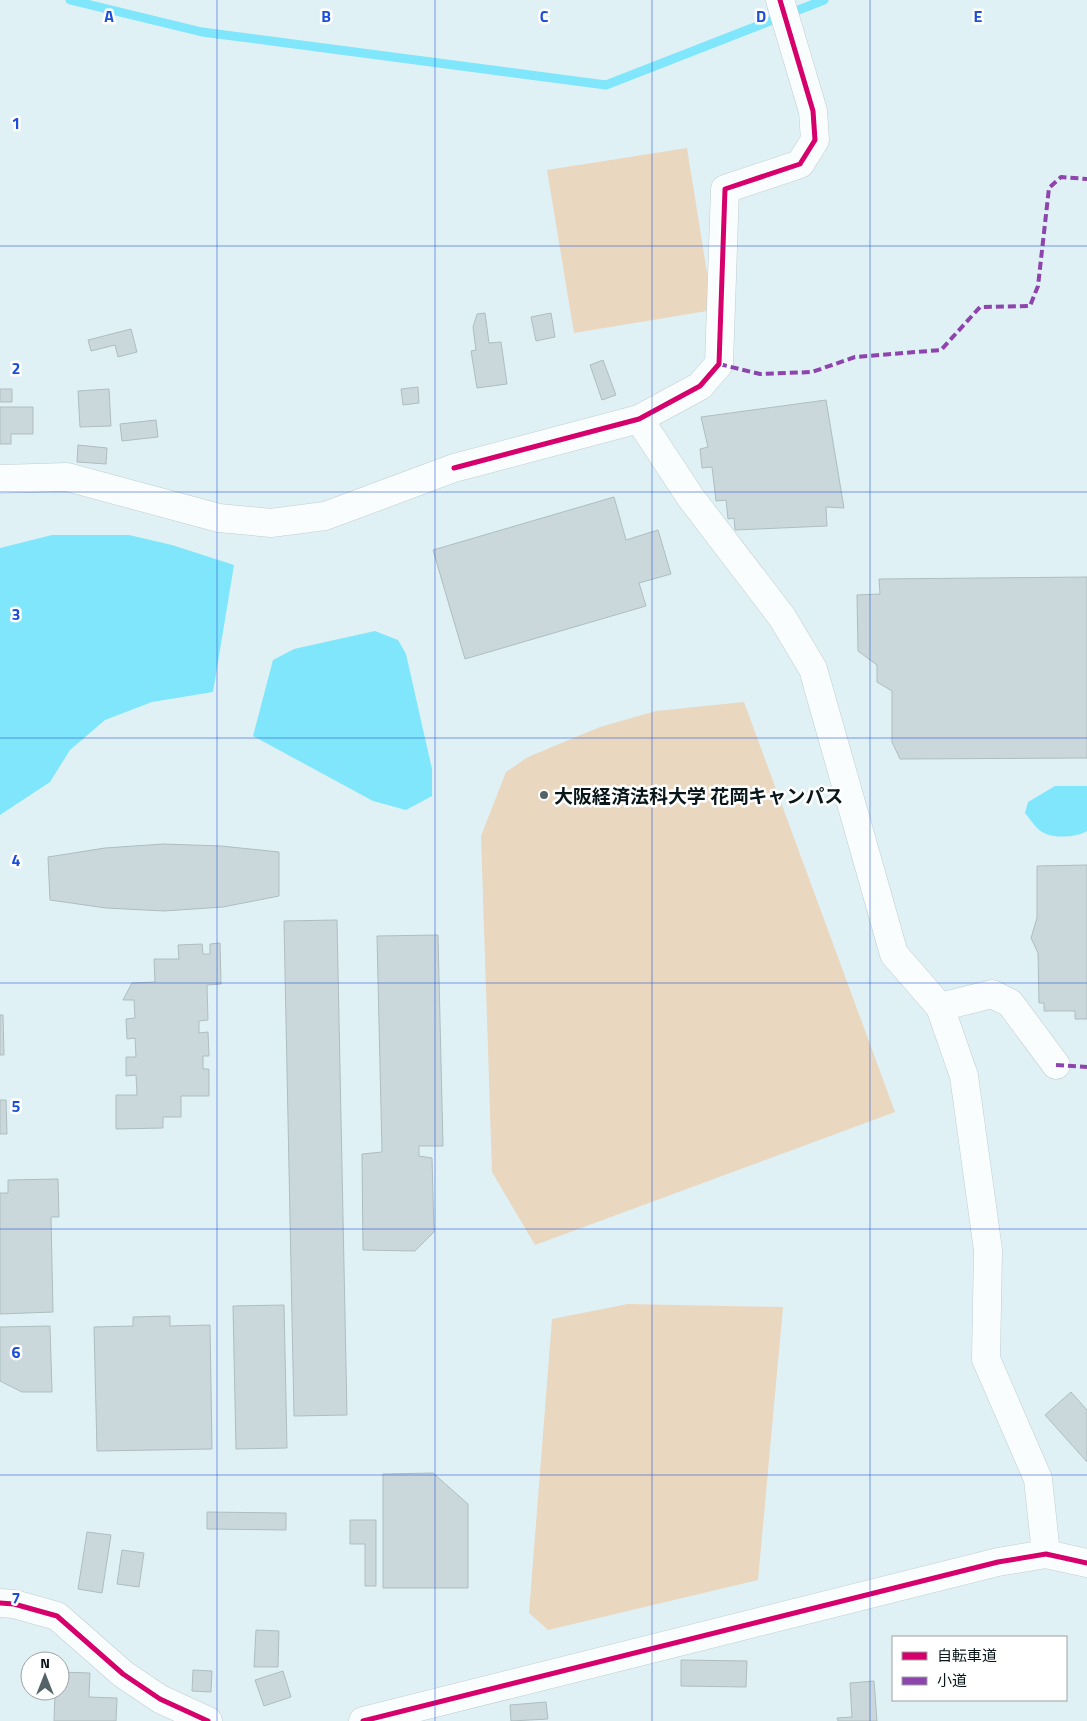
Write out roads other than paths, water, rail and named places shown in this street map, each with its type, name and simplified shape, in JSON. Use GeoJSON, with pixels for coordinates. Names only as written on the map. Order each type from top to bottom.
{"type":"FeatureCollection","features":[{"type":"Feature","properties":{"kind":"street"},"geometry":{"type":"LineString","coordinates":[[0,479],[67,477],[218,518],[271,524],[325,516],[454,468],[639,419],[700,386],[719,364],[726,189],[800,164],[815,140],[814,111],[780,0]]}},
{"type":"Feature","properties":{"kind":"street"},"geometry":{"type":"LineString","coordinates":[[639,419],[691,498],[782,617],[814,669],[894,954],[940,1007],[964,1076],[987,1240],[986,1359],[1038,1479],[1046,1554]]}},
{"type":"Feature","properties":{"kind":"street"},"geometry":{"type":"LineString","coordinates":[[940,1007],[992,994],[1010,1003],[1056,1064]]}},
{"type":"Feature","properties":{"kind":"street"},"geometry":{"type":"LineString","coordinates":[[363,1721],[998,1562],[1046,1554],[1087,1562]]}},
{"type":"Feature","properties":{"kind":"street"},"geometry":{"type":"LineString","coordinates":[[0,1603],[14,1604],[57,1616],[123,1674],[160,1699],[208,1721]]}},
{"type":"Feature","properties":{"kind":"water"},"geometry":{"type":"Polygon","coordinates":[[[52,535],[129,535],[172,545],[234,565],[213,692],[152,702],[105,720],[70,750],[50,782],[0,815],[0,548],[52,535]]]}},
{"type":"Feature","properties":{"kind":"water"},"geometry":{"type":"Polygon","coordinates":[[[375,631],[398,640],[406,654],[432,769],[432,796],[406,810],[373,801],[253,736],[273,660],[294,649],[375,631]]]}},
{"type":"Feature","properties":{"kind":"water"},"geometry":{"type":"Polygon","coordinates":[[[1055,786],[1087,786],[1087,831],[1078,835],[1049,835],[1039,829],[1025,813],[1028,802],[1055,786]]]}},
{"type":"Feature","properties":{"kind":"waterway"},"geometry":{"type":"LineString","coordinates":[[70,0],[202,32],[606,85],[824,0]]}},
{"type":"Feature","properties":{"kind":"place","name":"大阪経済法科大学 花岡キャンパス"},"geometry":{"type":"Point","coordinates":[544,795]}}]}
